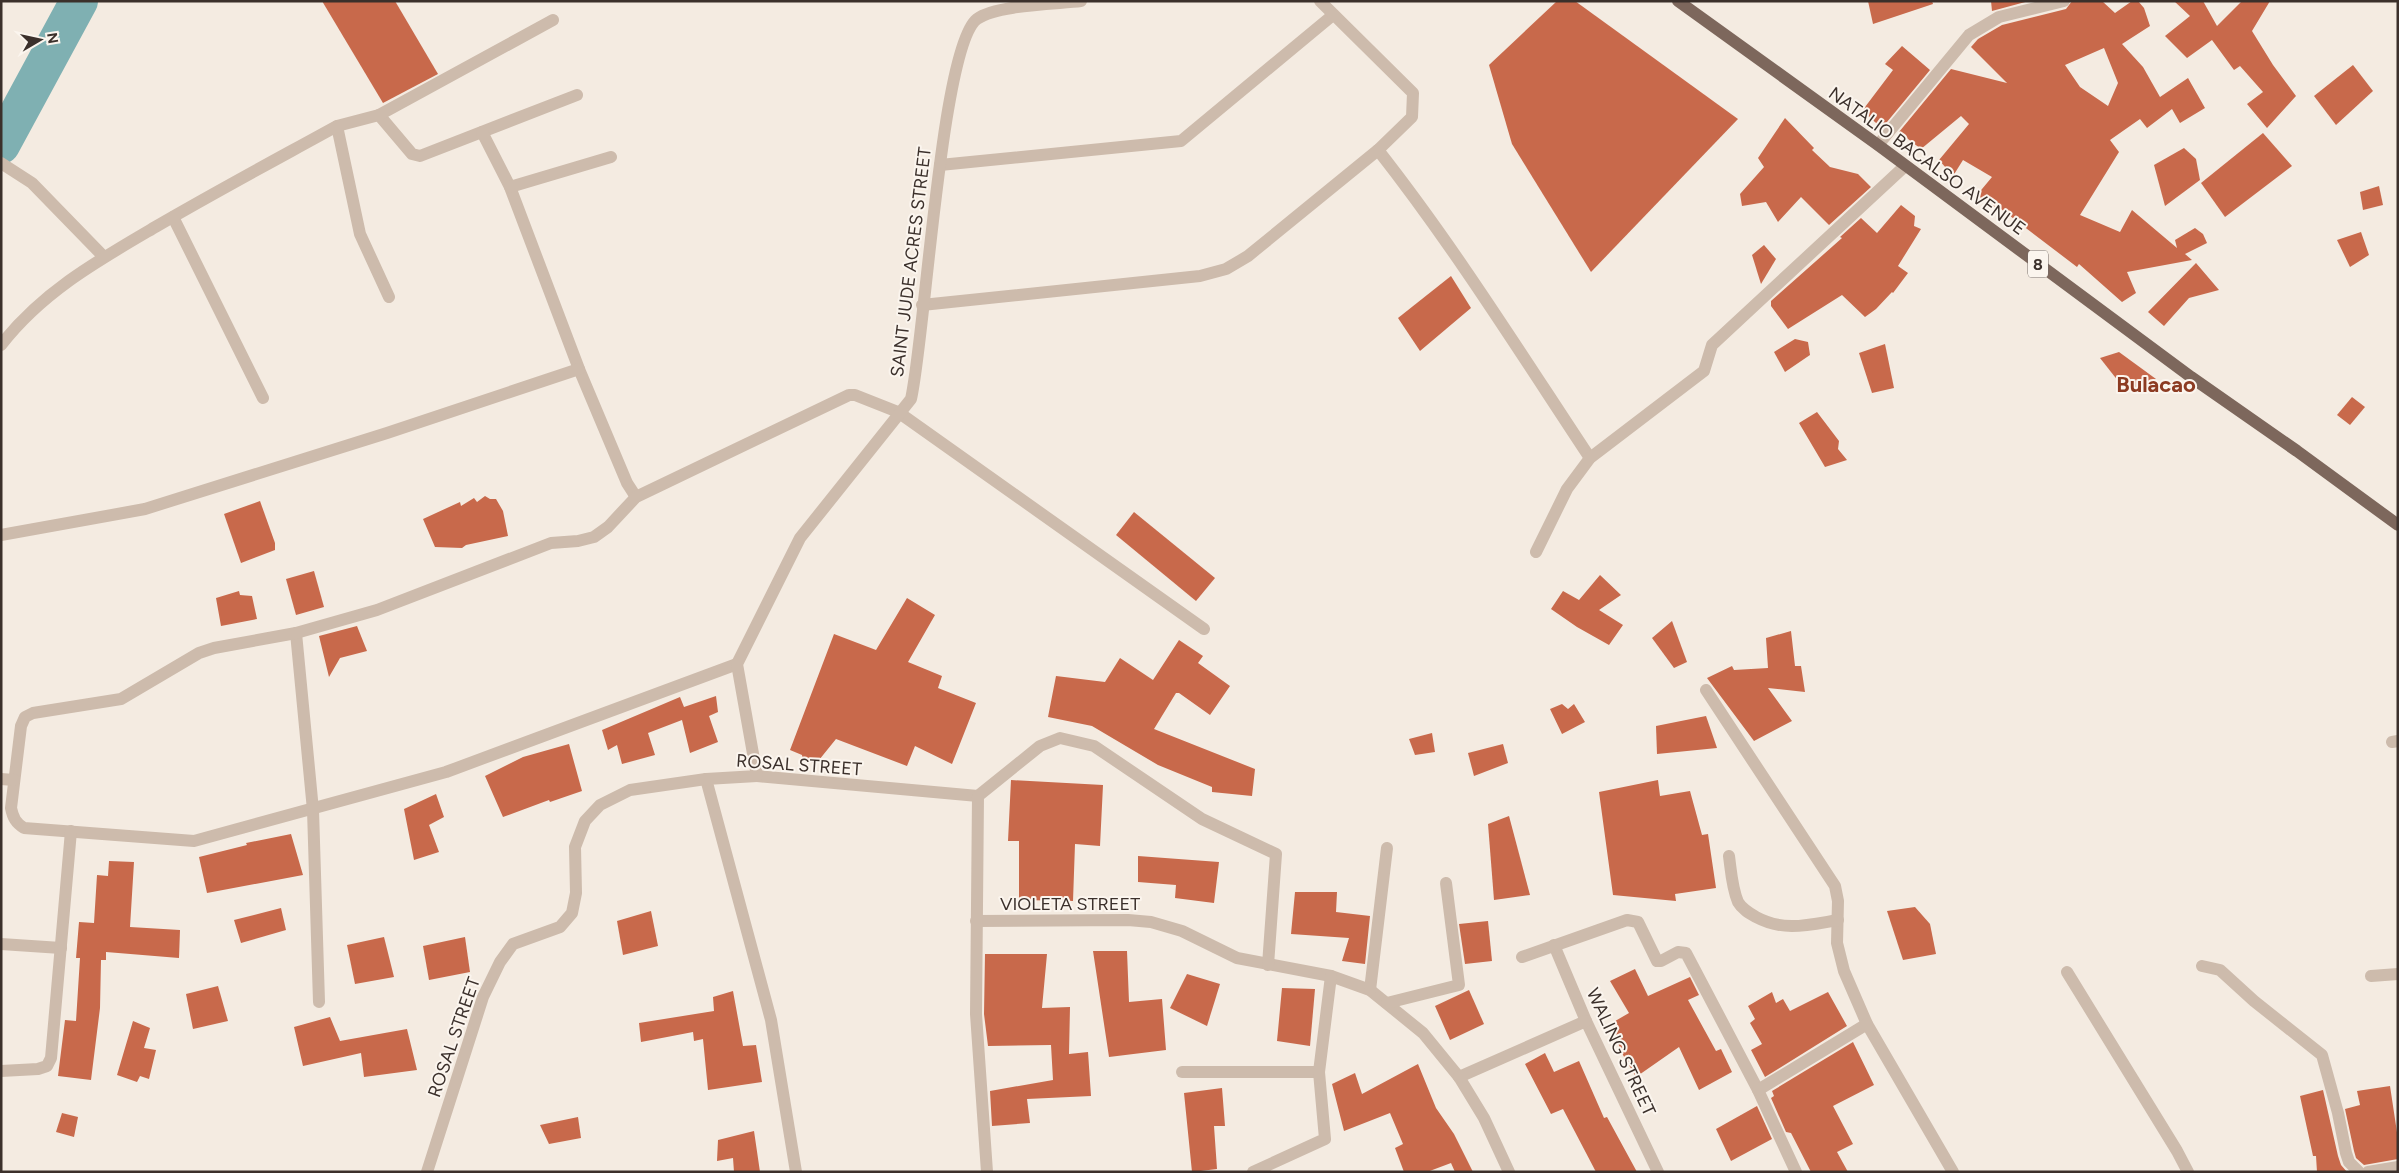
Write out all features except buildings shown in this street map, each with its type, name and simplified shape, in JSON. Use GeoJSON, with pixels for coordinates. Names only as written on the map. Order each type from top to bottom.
{"type":"FeatureCollection","features":[{"type":"Feature","properties":{"kind":"main road","name":"NATALIO BACALSO AVENUE"},"geometry":{"type":"LineString","coordinates":[[1678,1],[1878,145],[2191,377],[2297,450],[2398,525]]}},
{"type":"Feature","properties":{"kind":"street","name":"SAINT JUDE ACRES STREET"},"geometry":{"type":"LineString","coordinates":[[737,664],[800,538],[898,412],[911,399],[915,379],[922,305],[940,165],[953,79],[967,31],[977,19],[1010,8],[1081,1]]}},
{"type":"Feature","properties":{"kind":"street"},"geometry":{"type":"LineString","coordinates":[[922,305],[1200,276],[1226,269],[1248,256],[1378,150],[1412,116],[1414,93],[1320,1]]}},
{"type":"Feature","properties":{"kind":"street"},"geometry":{"type":"LineString","coordinates":[[1878,145],[1969,35],[1999,17],[2064,1]]}},
{"type":"Feature","properties":{"kind":"street"},"geometry":{"type":"LineString","coordinates":[[940,165],[1181,141],[1333,15]]}},
{"type":"Feature","properties":{"kind":"street"},"geometry":{"type":"LineString","coordinates":[[1,345],[20,321],[52,292],[104,257],[337,126],[379,116],[553,20]]}},
{"type":"Feature","properties":{"kind":"street"},"geometry":{"type":"LineString","coordinates":[[379,116],[409,151],[416,156],[420,156],[577,95]]}},
{"type":"Feature","properties":{"kind":"street"},"geometry":{"type":"LineString","coordinates":[[337,126],[360,234],[389,297]]}},
{"type":"Feature","properties":{"kind":"street"},"geometry":{"type":"LineString","coordinates":[[482,132],[510,187],[579,369],[628,482],[636,496]]}},
{"type":"Feature","properties":{"kind":"street"},"geometry":{"type":"LineString","coordinates":[[1378,150],[1407,187],[1470,277],[1590,458]]}},
{"type":"Feature","properties":{"kind":"street"},"geometry":{"type":"LineString","coordinates":[[510,187],[611,157]]}},
{"type":"Feature","properties":{"kind":"street"},"geometry":{"type":"LineString","coordinates":[[1,163],[32,183],[104,257]]}},
{"type":"Feature","properties":{"kind":"street"},"geometry":{"type":"LineString","coordinates":[[1536,552],[1567,489],[1590,458],[1704,371],[1712,345],[1905,166]]}},
{"type":"Feature","properties":{"kind":"street"},"geometry":{"type":"LineString","coordinates":[[173,217],[263,398]]}},
{"type":"Feature","properties":{"kind":"street"},"geometry":{"type":"LineString","coordinates":[[1,535],[145,509],[387,434],[579,369]]}},
{"type":"Feature","properties":{"kind":"street"},"geometry":{"type":"LineString","coordinates":[[757,776],[737,664],[446,772],[313,810],[194,841],[24,828],[17,824],[11,808],[8,780],[21,726],[25,717],[33,712],[121,699],[199,653],[214,648],[296,633],[377,610],[551,543],[578,541],[594,537],[608,527],[636,496],[849,395],[860,397],[898,412],[1204,629]]}},
{"type":"Feature","properties":{"kind":"street"},"geometry":{"type":"LineString","coordinates":[[296,633],[313,810],[319,1002]]}},
{"type":"Feature","properties":{"kind":"street"},"geometry":{"type":"LineString","coordinates":[[1706,690],[1835,886],[1838,901],[1837,943],[1844,971],[1867,1024],[1953,1172]]}},
{"type":"Feature","properties":{"kind":"street"},"geometry":{"type":"LineString","coordinates":[[987,1172],[976,1014],[978,796],[1040,746],[1060,738],[1094,746],[1202,819],[1276,854],[1268,965]]}},
{"type":"Feature","properties":{"kind":"street","name":"ROSAL STREET"},"geometry":{"type":"LineString","coordinates":[[427,1172],[483,997],[500,962],[513,944],[560,927],[572,913],[576,892],[575,846],[585,821],[600,805],[630,790],[660,784],[706,778],[757,776],[978,796]]}},
{"type":"Feature","properties":{"kind":"street"},"geometry":{"type":"LineString","coordinates":[[706,778],[771,1020],[796,1172]]}},
{"type":"Feature","properties":{"kind":"street"},"geometry":{"type":"LineString","coordinates":[[1,1071],[38,1069],[47,1066],[51,1058],[72,831]]}},
{"type":"Feature","properties":{"kind":"street"},"geometry":{"type":"LineString","coordinates":[[1370,990],[1387,848]]}},
{"type":"Feature","properties":{"kind":"street"},"geometry":{"type":"LineString","coordinates":[[1729,856],[1736,894],[1739,902],[1747,912],[1767,923],[1790,928],[1838,920]]}},
{"type":"Feature","properties":{"kind":"street"},"geometry":{"type":"LineString","coordinates":[[1387,1003],[1459,985],[1446,883]]}},
{"type":"Feature","properties":{"kind":"street","name":"VIOLETA STREET"},"geometry":{"type":"LineString","coordinates":[[976,921],[1128,920],[1151,922],[1182,931],[1237,958],[1331,976],[1370,990],[1423,1033],[1459,1077],[1484,1118],[1509,1172]]}},
{"type":"Feature","properties":{"kind":"street"},"geometry":{"type":"LineString","coordinates":[[1522,957],[1620,922],[1633,920],[1638,922],[1658,961],[1678,952],[1686,953],[1758,1090],[1796,1172]]}},
{"type":"Feature","properties":{"kind":"street"},"geometry":{"type":"LineString","coordinates":[[1,944],[61,948]]}},
{"type":"Feature","properties":{"kind":"street","name":"WALING STREET"},"geometry":{"type":"LineString","coordinates":[[1554,945],[1586,1020],[1658,1172]]}},
{"type":"Feature","properties":{"kind":"street"},"geometry":{"type":"LineString","coordinates":[[2202,966],[2220,970],[2254,1001],[2322,1055],[2338,1113],[2346,1153],[2349,1162],[2359,1172]]}},
{"type":"Feature","properties":{"kind":"street"},"geometry":{"type":"LineString","coordinates":[[2067,972],[2188,1172]]}},
{"type":"Feature","properties":{"kind":"street"},"geometry":{"type":"LineString","coordinates":[[2372,976],[2398,974]]}},
{"type":"Feature","properties":{"kind":"street"},"geometry":{"type":"LineString","coordinates":[[1253,1172],[1326,1138],[1320,1072],[1331,976]]}},
{"type":"Feature","properties":{"kind":"street"},"geometry":{"type":"LineString","coordinates":[[1459,1077],[1586,1020]]}},
{"type":"Feature","properties":{"kind":"street"},"geometry":{"type":"LineString","coordinates":[[1758,1090],[1867,1024]]}},
{"type":"Feature","properties":{"kind":"street"},"geometry":{"type":"LineString","coordinates":[[1182,1072],[1320,1072]]}},
{"type":"Feature","properties":{"kind":"street"},"geometry":{"type":"LineString","coordinates":[[2368,1172],[2398,1167]]}},
{"type":"Feature","properties":{"kind":"waterway"},"geometry":{"type":"LineString","coordinates":[[1,145],[79,1]]}},
{"type":"Feature","properties":{"kind":"district","name":"Bulacao"},"geometry":{"type":"Point","coordinates":[2156,384]}}]}
